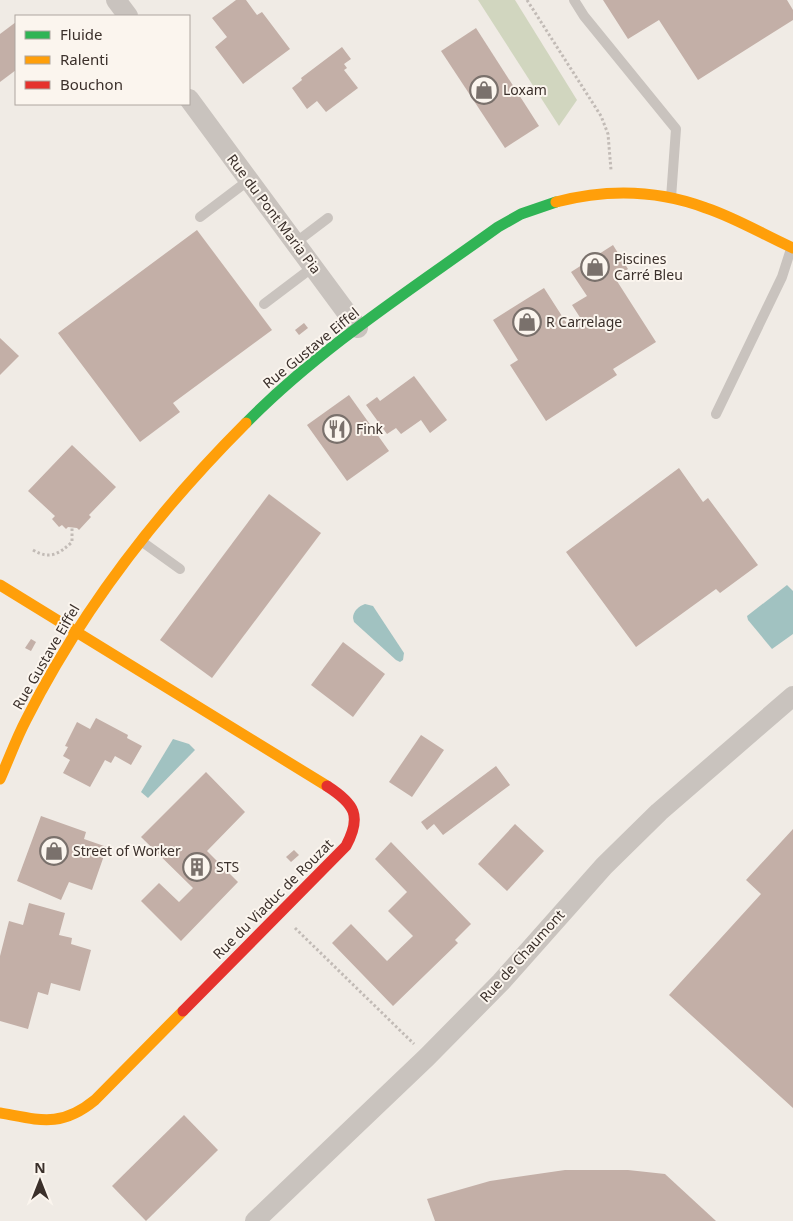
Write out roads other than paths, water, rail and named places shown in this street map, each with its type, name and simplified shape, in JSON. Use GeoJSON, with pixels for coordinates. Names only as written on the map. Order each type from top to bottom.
{"type":"FeatureCollection","features":[{"type":"Feature","properties":{"kind":"street"},"geometry":{"type":"LineString","coordinates":[[116,0],[127,15]]}},
{"type":"Feature","properties":{"kind":"street","name":"Rue du Pont Maria Pia"},"geometry":{"type":"LineString","coordinates":[[190,100],[358,328]]}},
{"type":"Feature","properties":{"kind":"street","name":"Rue Gustave Eiffel"},"geometry":{"type":"LineString","coordinates":[[0,779],[26,721],[76,631],[102,591],[141,540],[212,457],[294,379],[358,328],[516,215],[560,200],[613,193],[645,194],[706,208],[792,248]]}},
{"type":"Feature","properties":{"kind":"street","name":"Rue du Viaduc de Rouzat"},"geometry":{"type":"LineString","coordinates":[[0,585],[341,795],[352,804],[356,817],[354,831],[346,846],[95,1100],[80,1112],[65,1118],[47,1120],[0,1113]]}},
{"type":"Feature","properties":{"kind":"street","name":"Rue de Chaumont"},"geometry":{"type":"LineString","coordinates":[[255,1221],[427,1057],[501,982],[604,866],[659,812],[793,696]]}},
{"type":"Feature","properties":{"kind":"lane"},"geometry":{"type":"LineString","coordinates":[[574,0],[584,16],[676,129],[671,199]]}},
{"type":"Feature","properties":{"kind":"lane"},"geometry":{"type":"LineString","coordinates":[[200,217],[249,180]]}},
{"type":"Feature","properties":{"kind":"lane"},"geometry":{"type":"LineString","coordinates":[[295,243],[328,218]]}},
{"type":"Feature","properties":{"kind":"lane"},"geometry":{"type":"LineString","coordinates":[[716,414],[782,277],[792,248]]}},
{"type":"Feature","properties":{"kind":"lane"},"geometry":{"type":"LineString","coordinates":[[264,304],[313,267]]}},
{"type":"Feature","properties":{"kind":"lane"},"geometry":{"type":"LineString","coordinates":[[141,540],[180,570]]}},
{"type":"Feature","properties":{"kind":"water"},"geometry":{"type":"Polygon","coordinates":[[[787,585],[793,591],[793,634],[772,649],[748,620],[747,616],[787,585]]]}},
{"type":"Feature","properties":{"kind":"water"},"geometry":{"type":"Polygon","coordinates":[[[365,604],[373,606],[404,653],[403,660],[400,662],[354,622],[353,615],[355,611],[365,604]]]}},
{"type":"Feature","properties":{"kind":"water"},"geometry":{"type":"Polygon","coordinates":[[[173,739],[189,744],[195,750],[148,798],[141,792],[173,739]]]}},
{"type":"Feature","properties":{"kind":"place","name":"Loxam"},"geometry":{"type":"Point","coordinates":[484,90]}},
{"type":"Feature","properties":{"kind":"place","name":"Piscines Carré Bleu"},"geometry":{"type":"Point","coordinates":[595,267]}},
{"type":"Feature","properties":{"kind":"place","name":"R Carrelage"},"geometry":{"type":"Point","coordinates":[527,322]}},
{"type":"Feature","properties":{"kind":"place","name":"Fink"},"geometry":{"type":"Point","coordinates":[337,429]}},
{"type":"Feature","properties":{"kind":"place","name":"Street of Worker"},"geometry":{"type":"Point","coordinates":[54,851]}},
{"type":"Feature","properties":{"kind":"place","name":"STS"},"geometry":{"type":"Point","coordinates":[197,867]}}]}
